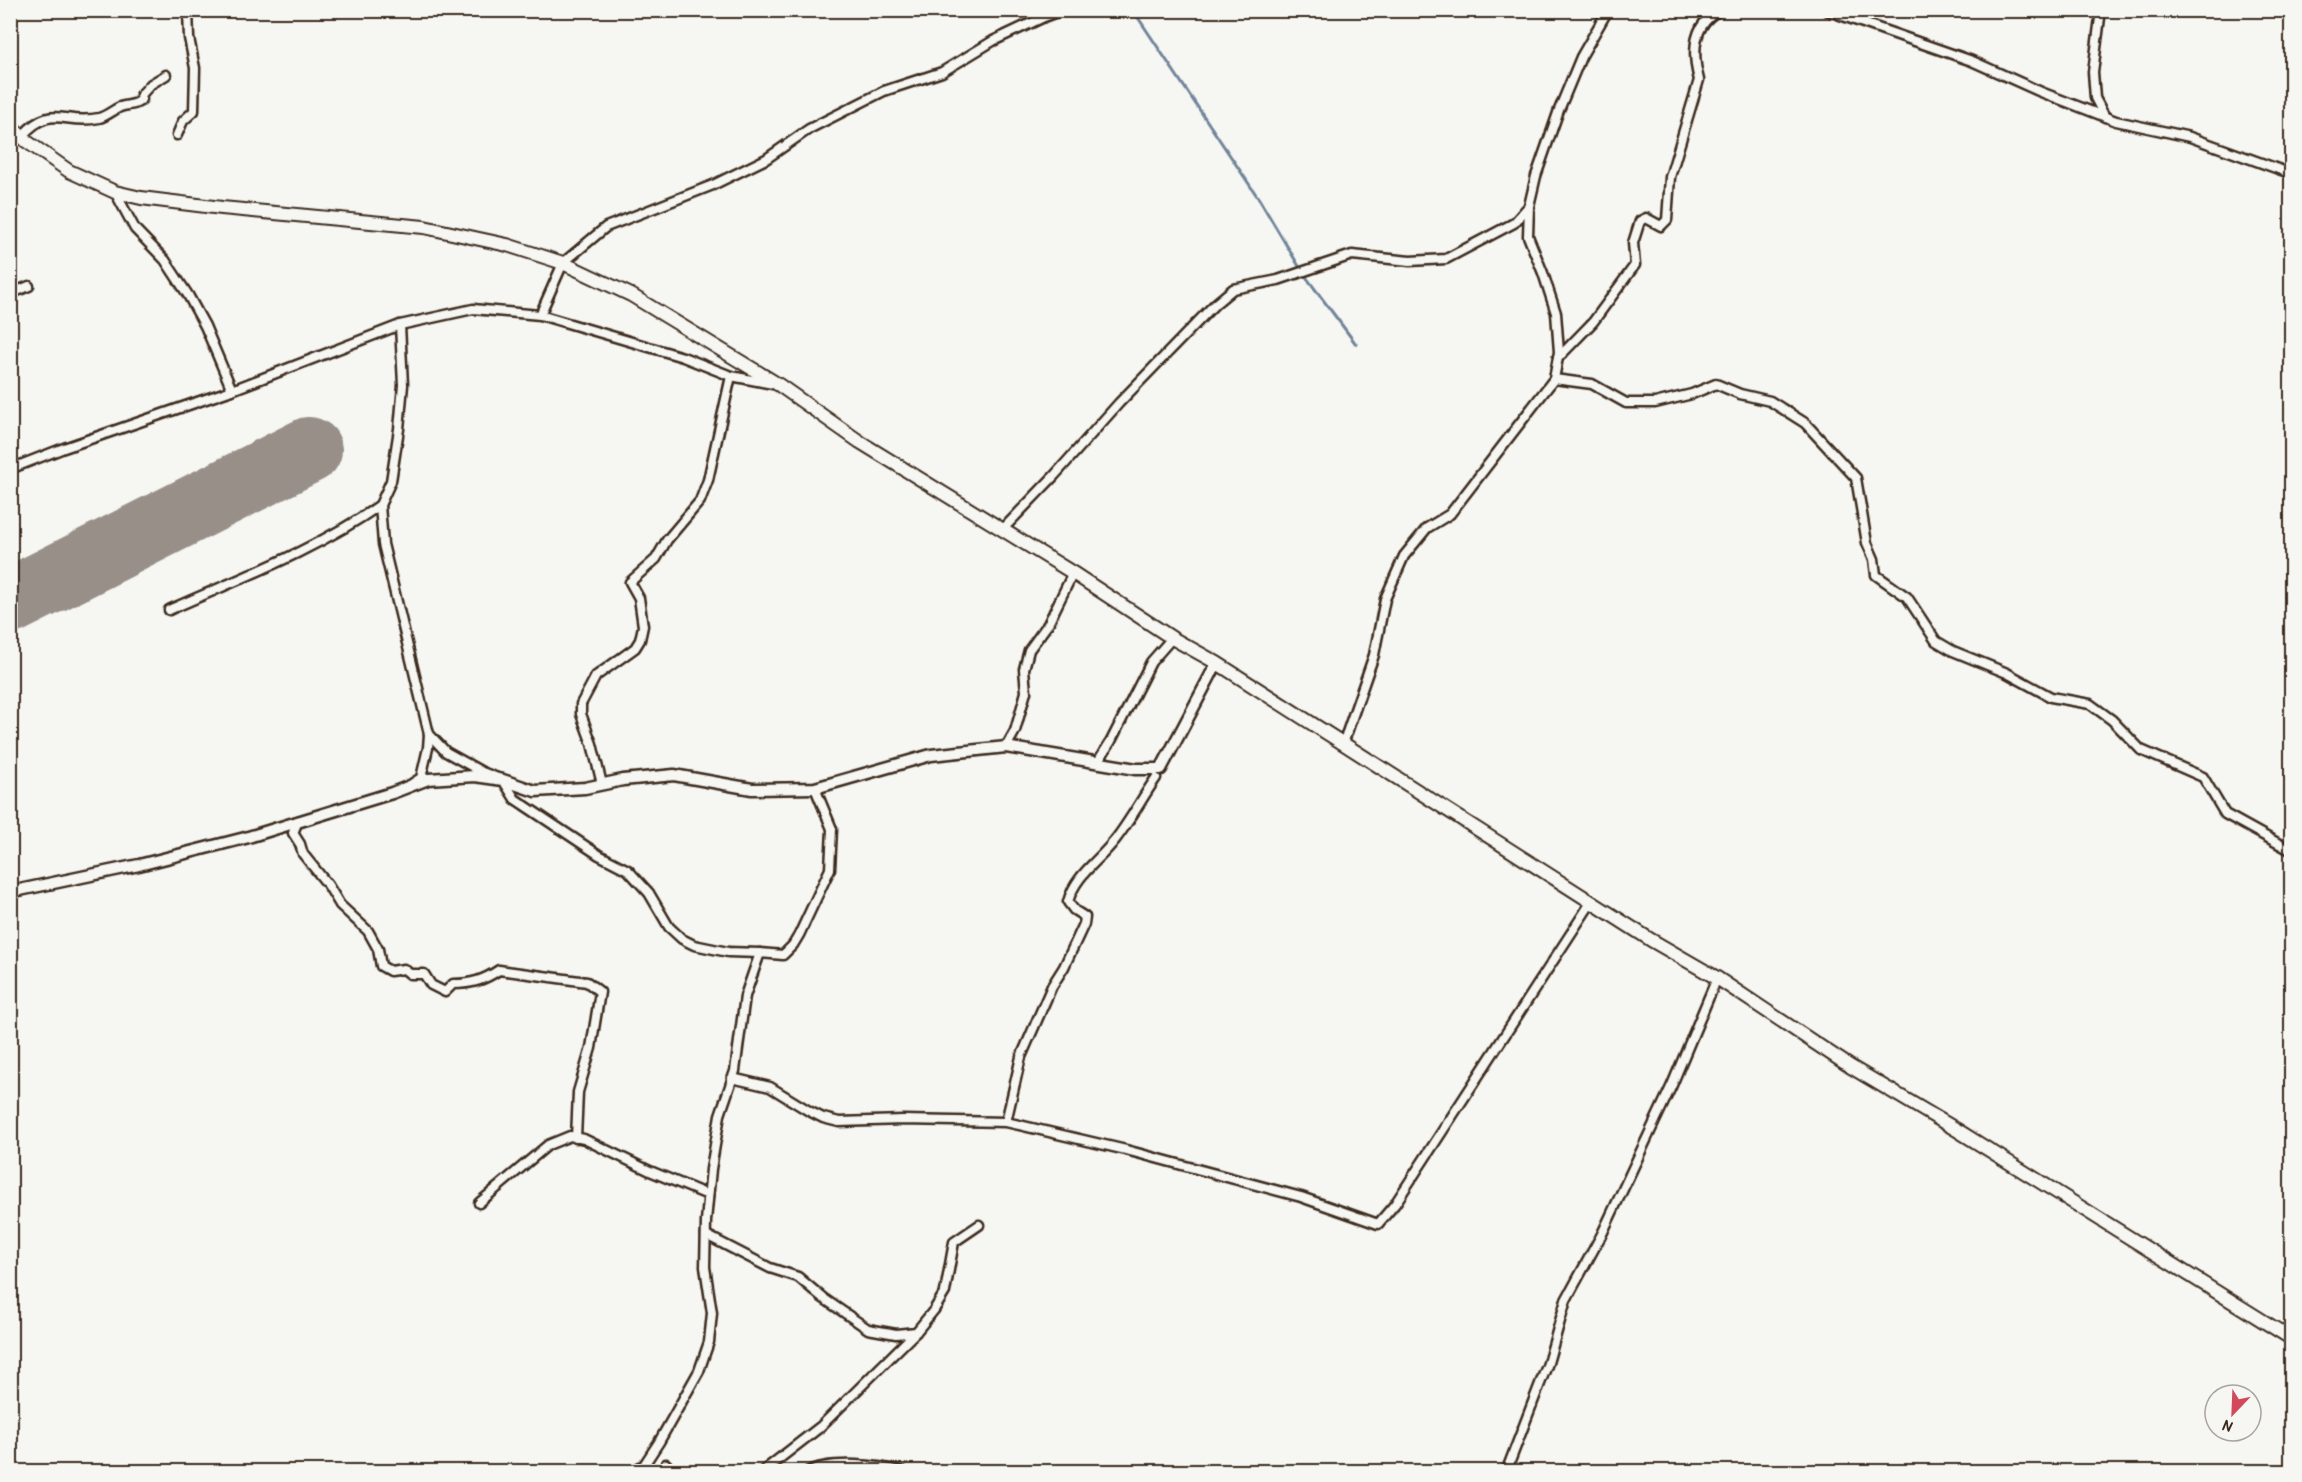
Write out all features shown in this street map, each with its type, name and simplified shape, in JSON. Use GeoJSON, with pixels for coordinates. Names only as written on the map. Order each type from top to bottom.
{"type":"FeatureCollection","features":[{"type":"Feature","properties":{"kind":"main road"},"geometry":{"type":"LineString","coordinates":[[10,124],[22,136],[69,171],[115,192],[165,202],[424,227],[496,242],[563,263],[631,295],[779,385],[860,442],[1003,529],[1172,638],[1217,663],[1651,940],[1717,978],[1851,1067],[1957,1130],[2292,1339]]}},
{"type":"Feature","properties":{"kind":"street"},"geometry":{"type":"LineString","coordinates":[[177,135],[183,121],[194,111],[195,68],[189,38],[188,10]]}},
{"type":"Feature","properties":{"kind":"street"},"geometry":{"type":"LineString","coordinates":[[540,315],[563,263],[606,227],[713,185],[766,159],[809,129],[874,96],[942,72],[993,41],[1063,10]]}},
{"type":"Feature","properties":{"kind":"street"},"geometry":{"type":"LineString","coordinates":[[1342,744],[1374,655],[1385,599],[1404,556],[1427,528],[1450,514],[1554,379],[1559,352],[1556,313],[1528,236],[1528,206],[1559,110],[1581,57],[1608,10]]}},
{"type":"Feature","properties":{"kind":"street"},"geometry":{"type":"LineString","coordinates":[[1558,359],[1593,322],[1635,265],[1633,243],[1640,221],[1646,218],[1661,226],[1667,220],[1670,177],[1699,80],[1695,66],[1694,43],[1702,25],[1720,10]]}},
{"type":"Feature","properties":{"kind":"street"},"geometry":{"type":"LineString","coordinates":[[1826,10],[1972,62],[2105,117],[2190,136],[2292,174]]}},
{"type":"Feature","properties":{"kind":"street"},"geometry":{"type":"LineString","coordinates":[[2101,10],[2093,72],[2095,98],[2105,117]]}},
{"type":"Feature","properties":{"kind":"street"},"geometry":{"type":"LineString","coordinates":[[22,136],[35,123],[54,115],[70,119],[101,117],[119,107],[138,104],[142,99],[141,95],[151,84],[166,75]]}},
{"type":"Feature","properties":{"kind":"street"},"geometry":{"type":"LineString","coordinates":[[115,192],[135,229],[165,260],[188,295],[205,326],[232,390]]}},
{"type":"Feature","properties":{"kind":"street"},"geometry":{"type":"LineString","coordinates":[[1003,529],[1119,404],[1215,304],[1233,289],[1278,280],[1352,255],[1410,261],[1446,259],[1514,223],[1528,206]]}},
{"type":"Feature","properties":{"kind":"street"},"geometry":{"type":"LineString","coordinates":[[10,294],[28,286]]}},
{"type":"Feature","properties":{"kind":"street"},"geometry":{"type":"LineString","coordinates":[[10,469],[232,390],[399,325],[473,309],[540,315],[683,357],[731,375],[779,385]]}},
{"type":"Feature","properties":{"kind":"street"},"geometry":{"type":"LineString","coordinates":[[399,325],[403,385],[399,429],[391,481],[380,505],[383,544],[429,734],[421,778],[409,786]]}},
{"type":"Feature","properties":{"kind":"street"},"geometry":{"type":"LineString","coordinates":[[602,784],[592,744],[581,714],[581,704],[596,676],[635,648],[640,640],[643,626],[639,598],[630,582],[656,559],[667,540],[700,501],[708,480],[731,375]]}},
{"type":"Feature","properties":{"kind":"street"},"geometry":{"type":"LineString","coordinates":[[1554,379],[1592,384],[1626,402],[1636,403],[1655,403],[1692,394],[1716,384],[1740,394],[1770,401],[1805,423],[1856,478],[1867,543],[1874,559],[1876,575],[1907,597],[1936,641],[1953,651],[2007,673],[2051,697],[2090,704],[2112,720],[2141,750],[2203,777],[2225,814],[2292,851]]}},
{"type":"Feature","properties":{"kind":"street"},"geometry":{"type":"LineString","coordinates":[[170,610],[268,567],[348,527],[380,505]]}},
{"type":"Feature","properties":{"kind":"street"},"geometry":{"type":"LineString","coordinates":[[1006,747],[1014,731],[1026,692],[1024,669],[1029,650],[1048,624],[1073,573]]}},
{"type":"Feature","properties":{"kind":"street"},"geometry":{"type":"LineString","coordinates":[[1097,763],[1111,741],[1151,662],[1172,638]]}},
{"type":"Feature","properties":{"kind":"street"},"geometry":{"type":"LineString","coordinates":[[429,734],[447,752],[482,772],[535,791],[585,788],[648,776],[674,775],[752,789],[814,788],[931,754],[1006,747],[1136,769],[1161,768],[1217,663]]}},
{"type":"Feature","properties":{"kind":"street"},"geometry":{"type":"LineString","coordinates":[[10,892],[176,856],[244,838],[428,779],[475,776],[503,780],[515,799],[599,855],[628,870],[649,893],[669,927],[682,939],[694,945],[728,952],[783,955],[793,945],[828,873],[832,829],[814,788]]}},
{"type":"Feature","properties":{"kind":"street"},"geometry":{"type":"LineString","coordinates":[[1006,1122],[1021,1058],[1052,986],[1064,967],[1084,924],[1085,917],[1074,910],[1068,902],[1071,891],[1083,874],[1115,841],[1156,778]]}},
{"type":"Feature","properties":{"kind":"street"},"geometry":{"type":"LineString","coordinates":[[298,821],[293,833],[303,854],[328,885],[340,905],[368,931],[378,950],[381,966],[390,971],[404,969],[410,974],[424,974],[431,985],[445,992],[453,984],[471,984],[486,979],[499,970],[587,982],[600,992],[591,1048],[578,1092],[576,1138]]}},
{"type":"Feature","properties":{"kind":"street"},"geometry":{"type":"LineString","coordinates":[[732,1078],[770,1087],[809,1111],[838,1122],[903,1120],[1006,1122],[1126,1150],[1302,1197],[1378,1224],[1395,1204],[1592,901]]}},
{"type":"Feature","properties":{"kind":"street"},"geometry":{"type":"LineString","coordinates":[[631,1472],[644,1465],[659,1442],[699,1371],[709,1342],[712,1313],[705,1267],[708,1195],[720,1115],[735,1071],[745,996],[760,953]]}},
{"type":"Feature","properties":{"kind":"street"},"geometry":{"type":"LineString","coordinates":[[1506,1472],[1548,1363],[1566,1300],[1602,1234],[1672,1084],[1717,978]]}},
{"type":"Feature","properties":{"kind":"street"},"geometry":{"type":"LineString","coordinates":[[479,1203],[548,1145],[570,1136],[584,1139],[604,1151],[708,1195]]}},
{"type":"Feature","properties":{"kind":"street"},"geometry":{"type":"LineString","coordinates":[[762,1472],[820,1427],[916,1332],[945,1292],[954,1242],[979,1225]]}},
{"type":"Feature","properties":{"kind":"street"},"geometry":{"type":"LineString","coordinates":[[706,1235],[770,1268],[798,1277],[823,1298],[868,1329],[896,1334],[916,1332]]}},
{"type":"Feature","properties":{"kind":"street"},"geometry":{"type":"LineString","coordinates":[[666,1464],[672,1472]]}},
{"type":"Feature","properties":{"kind":"street"},"geometry":{"type":"LineString","coordinates":[[807,1472],[836,1465],[875,1467],[904,1472]]}},
{"type":"Feature","properties":{"kind":"waterway"},"geometry":{"type":"LineString","coordinates":[[1133,10],[1259,199],[1303,273],[1356,344]]}},
{"type":"Feature","properties":{"kind":"runway"},"geometry":{"type":"LineString","coordinates":[[10,601],[309,450]]}}]}
